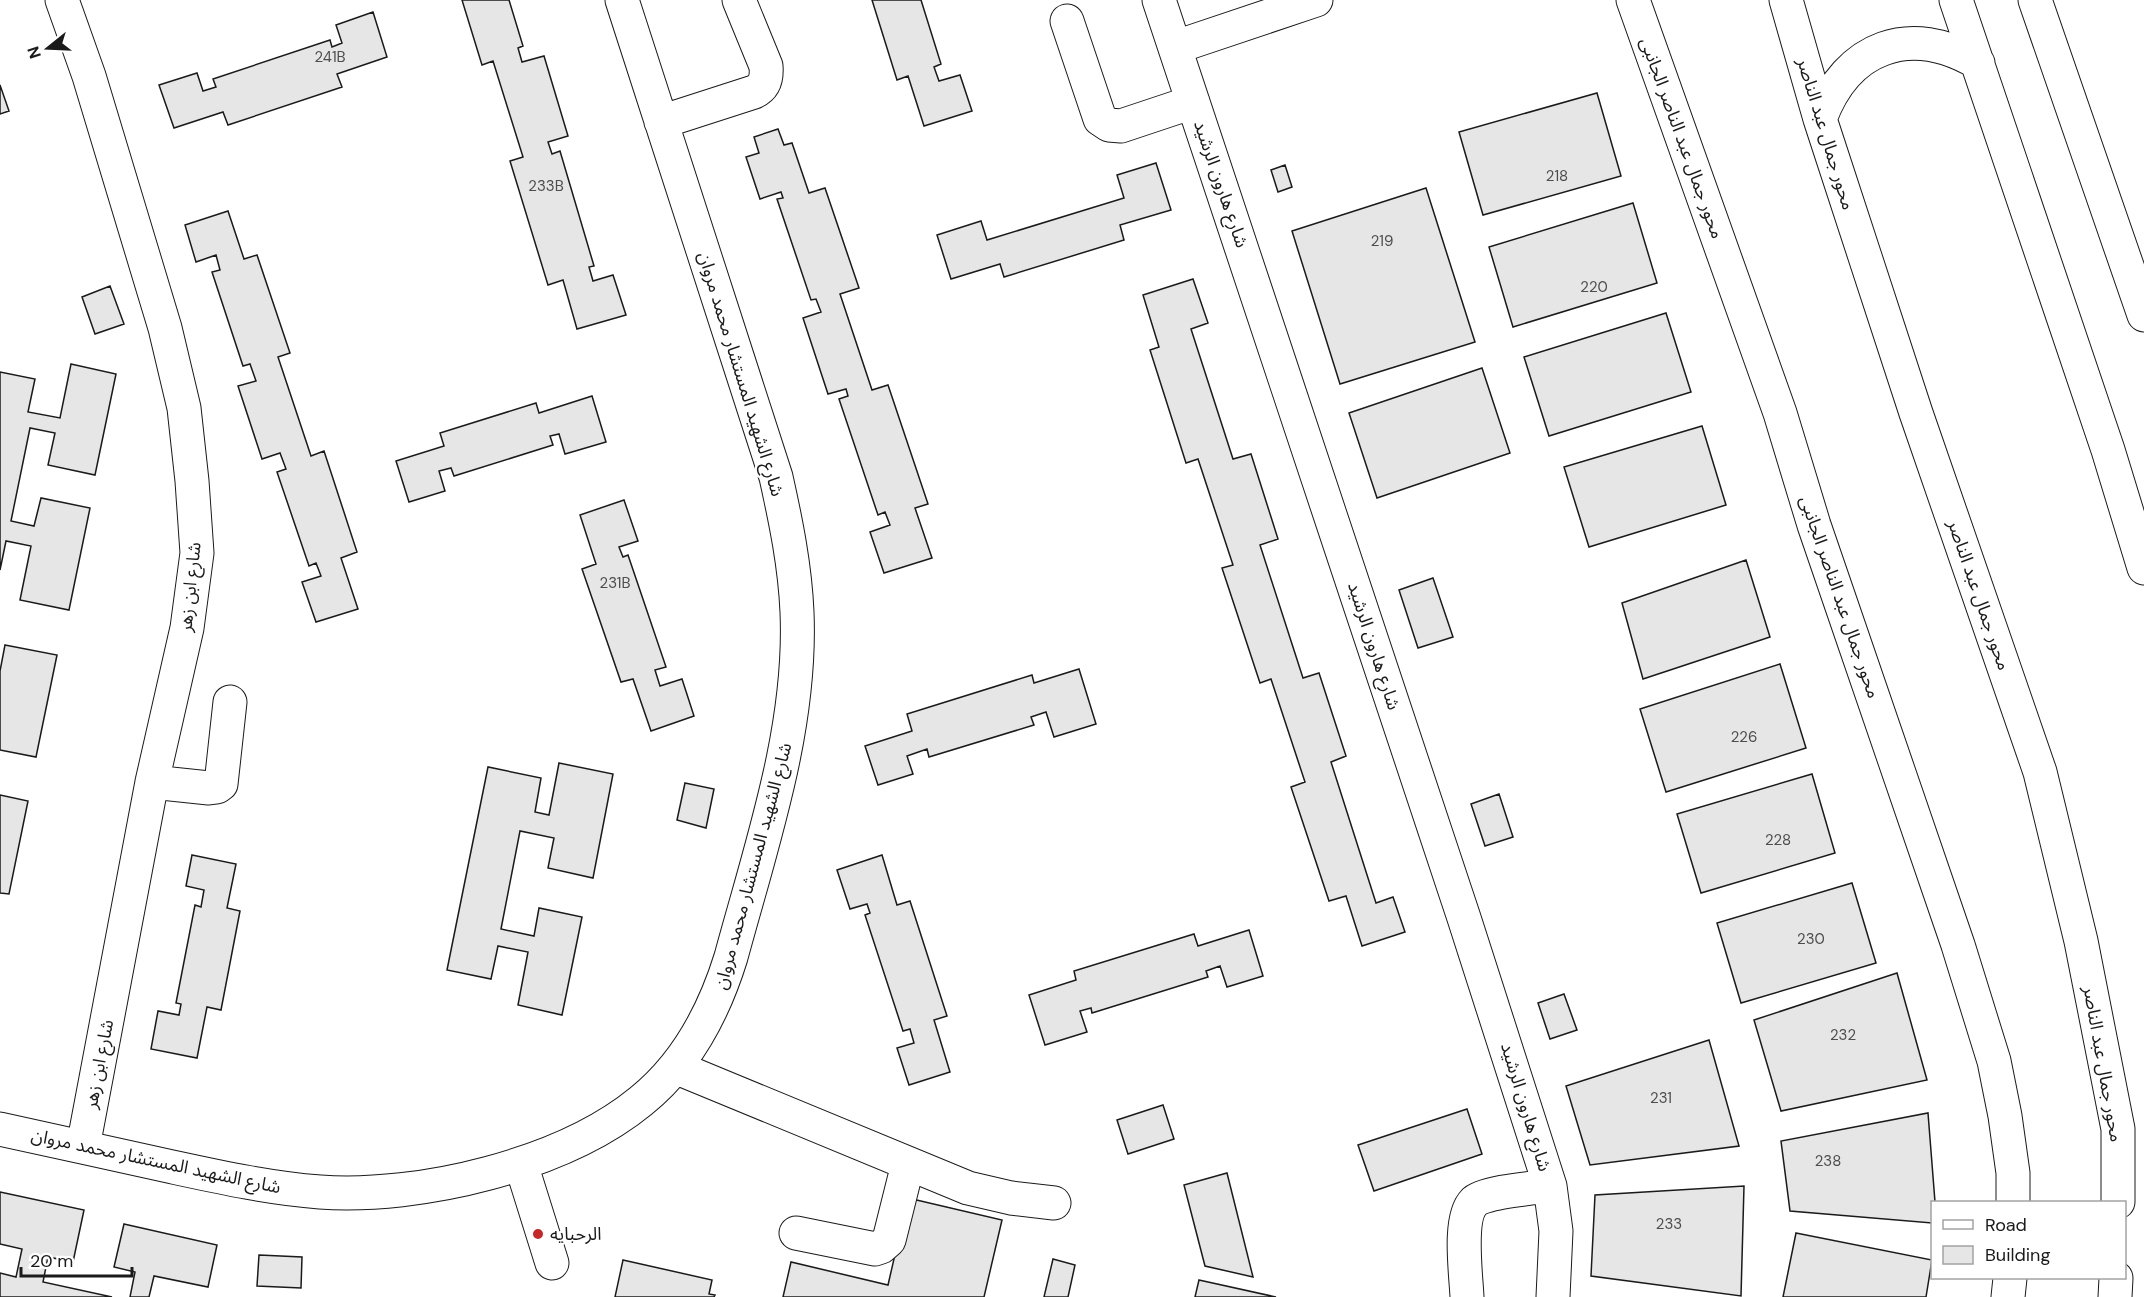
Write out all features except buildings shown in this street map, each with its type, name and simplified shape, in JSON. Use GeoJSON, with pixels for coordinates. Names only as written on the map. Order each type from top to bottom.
{"type":"FeatureCollection","features":[{"type":"Feature","properties":{"kind":"street","name":"شارع ابن زهر"},"geometry":{"type":"LineString","coordinates":[[63,0],[89,76],[157,299],[186,419],[197,552],[188,628],[152,782],[83,1147]]}},
{"type":"Feature","properties":{"kind":"street","name":"شارع الشهيد المستشار محمد مروان"},"geometry":{"type":"LineString","coordinates":[[0,1129],[255,1185],[322,1192],[404,1189],[456,1181],[521,1164],[605,1127],[642,1101],[675,1067],[693,1044],[709,1015],[722,989],[786,750],[796,682],[797,613],[791,544],[776,477],[622,0]]}},
{"type":"Feature","properties":{"kind":"street"},"geometry":{"type":"LineString","coordinates":[[661,122],[753,93],[765,83],[766,66],[740,0]]}},
{"type":"Feature","properties":{"kind":"street","name":"شارع هارون الرشيد"},"geometry":{"type":"LineString","coordinates":[[1159,0],[1483,973],[1550,1186],[1556,1231],[1553,1297]]}},
{"type":"Feature","properties":{"kind":"street"},"geometry":{"type":"LineString","coordinates":[[1176,47],[1316,0]]}},
{"type":"Feature","properties":{"kind":"street","name":"محور جمال عبد الناصر الجانبى"},"geometry":{"type":"LineString","coordinates":[[1633,0],[1780,413],[1814,525],[1958,945],[1994,1061],[2005,1116],[2013,1201]]}},
{"type":"Feature","properties":{"kind":"street","name":"محور جمال عبد الناصر"},"geometry":{"type":"LineString","coordinates":[[1786,0],[1820,119],[1916,413],[2040,772],[2081,941],[2118,1129],[2118,1201]]}},
{"type":"Feature","properties":{"kind":"street"},"geometry":{"type":"LineString","coordinates":[[1956,0],[2108,450],[2144,567]]}},
{"type":"Feature","properties":{"kind":"street"},"geometry":{"type":"LineString","coordinates":[[2035,0],[2144,315]]}},
{"type":"Feature","properties":{"kind":"street"},"geometry":{"type":"LineString","coordinates":[[1067,21],[1100,119],[1109,124],[1121,126],[1193,102]]}},
{"type":"Feature","properties":{"kind":"street"},"geometry":{"type":"LineString","coordinates":[[1820,119],[1839,80],[1855,64],[1873,53],[1916,42],[1959,51],[1978,63]]}},
{"type":"Feature","properties":{"kind":"street"},"geometry":{"type":"LineString","coordinates":[[152,782],[209,788],[221,784],[230,702]]}},
{"type":"Feature","properties":{"kind":"street"},"geometry":{"type":"LineString","coordinates":[[675,1067],[968,1188],[1011,1198],[1054,1203]]}},
{"type":"Feature","properties":{"kind":"street"},"geometry":{"type":"LineString","coordinates":[[521,1164],[552,1263]]}},
{"type":"Feature","properties":{"kind":"street"},"geometry":{"type":"LineString","coordinates":[[796,1233],[870,1248],[881,1247],[889,1240],[908,1164]]}},
{"type":"Feature","properties":{"kind":"street"},"geometry":{"type":"LineString","coordinates":[[1467,1296],[1465,1231],[1467,1213],[1474,1201],[1488,1195],[1550,1186]]}},
{"type":"Feature","properties":{"kind":"street"},"geometry":{"type":"LineString","coordinates":[[2008,1297],[2010,1279]]}},
{"type":"Feature","properties":{"kind":"street"},"geometry":{"type":"LineString","coordinates":[[2115,1297],[2116,1279]]}},
{"type":"Feature","properties":{"kind":"place","name":"الرحبايه"},"geometry":{"type":"Point","coordinates":[538,1234]}}]}
